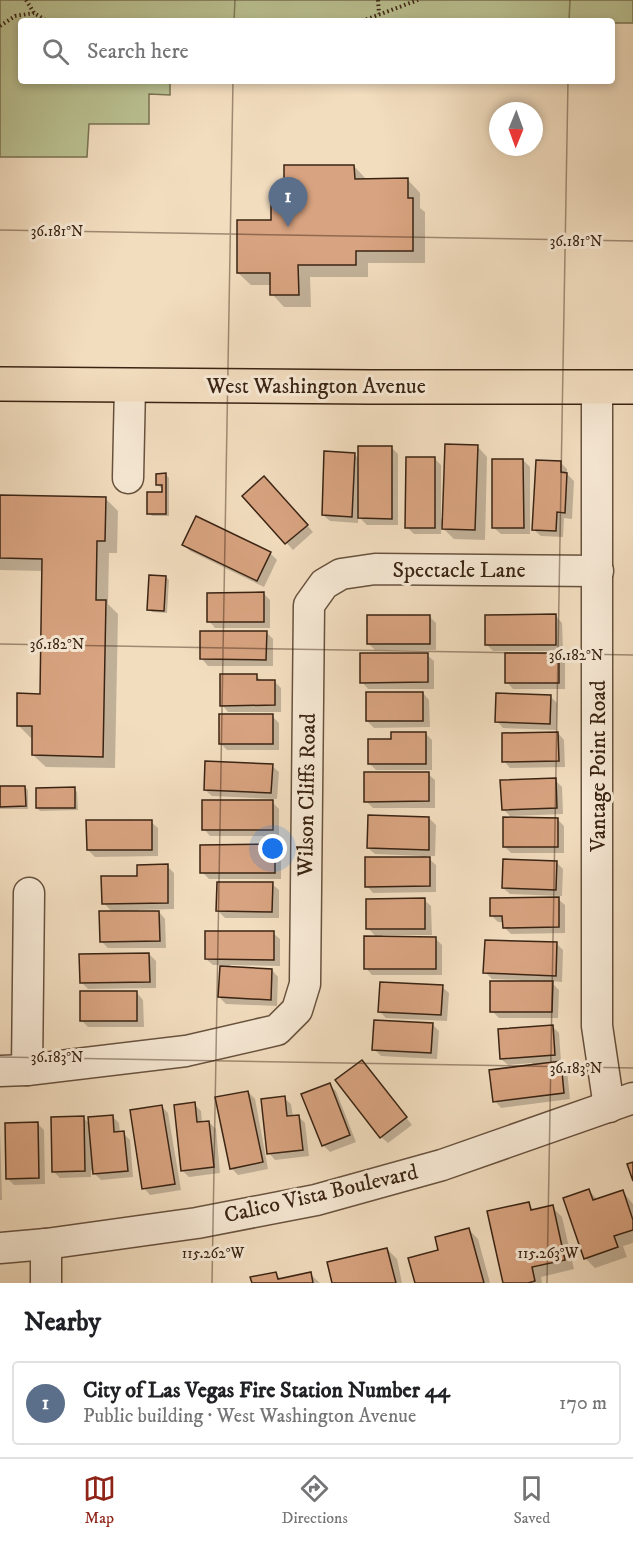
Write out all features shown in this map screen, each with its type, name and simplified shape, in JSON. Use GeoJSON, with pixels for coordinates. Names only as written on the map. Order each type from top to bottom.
{"type":"FeatureCollection","features":[{"type":"Feature","properties":{"kind":"main road","name":"West Washington Avenue"},"geometry":{"type":"LineString","coordinates":[[0,384],[633,387]]}},
{"type":"Feature","properties":{"kind":"street"},"geometry":{"type":"LineString","coordinates":[[128,478],[130,386]]}},
{"type":"Feature","properties":{"kind":"street","name":"Vantage Point Road"},"geometry":{"type":"LineString","coordinates":[[597,387],[597,1026],[621,1103]]}},
{"type":"Feature","properties":{"kind":"street","name":"Spectacle Lane"},"geometry":{"type":"LineString","coordinates":[[324,584],[341,574],[375,569],[598,571]]}},
{"type":"Feature","properties":{"kind":"street","name":"Wilson Cliffs Road"},"geometry":{"type":"LineString","coordinates":[[13,1070],[186,1050],[277,1030],[297,1010],[305,984],[309,605],[324,584]]}},
{"type":"Feature","properties":{"kind":"street"},"geometry":{"type":"LineString","coordinates":[[13,1070],[29,893]]}},
{"type":"Feature","properties":{"kind":"street","name":"Calico Vista Boulevard"},"geometry":{"type":"LineString","coordinates":[[0,1248],[46,1244],[197,1223],[316,1200],[442,1165],[621,1103]]}},
{"type":"Feature","properties":{"kind":"street"},"geometry":{"type":"LineString","coordinates":[[46,1244],[46,1283]]}},
{"type":"Feature","properties":{"kind":"path"},"geometry":{"type":"LineString","coordinates":[[26,0],[34,13],[42,18]]}},
{"type":"Feature","properties":{"kind":"path"},"geometry":{"type":"LineString","coordinates":[[378,0],[379,14]]}},
{"type":"Feature","properties":{"kind":"path"},"geometry":{"type":"LineString","coordinates":[[369,18],[418,0]]}},
{"type":"Feature","properties":{"kind":"path"},"geometry":{"type":"LineString","coordinates":[[0,26],[15,16],[34,13]]}},
{"type":"Feature","properties":{"kind":"green space"},"geometry":{"type":"Polygon","coordinates":[[[0,0],[633,0],[633,23],[615,23],[615,18],[18,18],[18,84],[170,84],[170,95],[149,94],[149,124],[89,124],[87,157],[0,157],[0,0]]]}},
{"type":"Feature","properties":{"kind":"building"},"geometry":{"type":"Polygon","coordinates":[[[284,165],[354,165],[355,179],[408,178],[408,198],[413,198],[413,251],[356,251],[356,265],[298,265],[299,295],[270,295],[270,273],[237,273],[237,220],[271,220],[271,190],[284,190],[284,165]]]}},
{"type":"Feature","properties":{"kind":"building"},"geometry":{"type":"Polygon","coordinates":[[[445,444],[478,445],[475,530],[442,529],[445,444]]]}},
{"type":"Feature","properties":{"kind":"building"},"geometry":{"type":"Polygon","coordinates":[[[358,446],[392,446],[392,519],[358,518],[358,446]]]}},
{"type":"Feature","properties":{"kind":"building"},"geometry":{"type":"Polygon","coordinates":[[[324,451],[355,453],[352,517],[322,515],[324,451]]]}},
{"type":"Feature","properties":{"kind":"building"},"geometry":{"type":"Polygon","coordinates":[[[406,457],[435,457],[435,528],[405,528],[406,457]]]}},
{"type":"Feature","properties":{"kind":"building"},"geometry":{"type":"Polygon","coordinates":[[[492,459],[523,459],[524,528],[492,528],[492,459]]]}},
{"type":"Feature","properties":{"kind":"building"},"geometry":{"type":"Polygon","coordinates":[[[536,460],[561,461],[561,472],[567,473],[565,513],[557,512],[556,531],[532,530],[536,460]]]}},
{"type":"Feature","properties":{"kind":"building"},"geometry":{"type":"Polygon","coordinates":[[[166,473],[166,514],[147,514],[147,492],[162,492],[162,485],[156,485],[156,474],[166,473]]]}},
{"type":"Feature","properties":{"kind":"building"},"geometry":{"type":"Polygon","coordinates":[[[264,476],[308,525],[285,544],[242,496],[264,476]]]}},
{"type":"Feature","properties":{"kind":"building"},"geometry":{"type":"Polygon","coordinates":[[[0,495],[106,497],[105,541],[97,541],[96,600],[106,600],[103,757],[32,755],[32,726],[17,726],[17,693],[40,694],[42,559],[0,558],[0,495]]]}},
{"type":"Feature","properties":{"kind":"building"},"geometry":{"type":"Polygon","coordinates":[[[196,516],[271,552],[257,581],[182,545],[196,516]]]}},
{"type":"Feature","properties":{"kind":"building"},"geometry":{"type":"Polygon","coordinates":[[[149,575],[166,576],[164,611],[147,610],[149,575]]]}},
{"type":"Feature","properties":{"kind":"building"},"geometry":{"type":"Polygon","coordinates":[[[264,592],[264,622],[207,622],[207,593],[264,592]]]}},
{"type":"Feature","properties":{"kind":"building"},"geometry":{"type":"Polygon","coordinates":[[[556,614],[556,645],[485,645],[485,615],[556,614]]]}},
{"type":"Feature","properties":{"kind":"building"},"geometry":{"type":"Polygon","coordinates":[[[367,615],[430,615],[430,644],[367,644],[367,615]]]}},
{"type":"Feature","properties":{"kind":"building"},"geometry":{"type":"Polygon","coordinates":[[[200,631],[267,631],[266,660],[200,659],[200,631]]]}},
{"type":"Feature","properties":{"kind":"building"},"geometry":{"type":"Polygon","coordinates":[[[360,653],[428,653],[428,682],[360,683],[360,653]]]}},
{"type":"Feature","properties":{"kind":"building"},"geometry":{"type":"Polygon","coordinates":[[[505,653],[559,653],[559,683],[505,683],[505,653]]]}},
{"type":"Feature","properties":{"kind":"building"},"geometry":{"type":"Polygon","coordinates":[[[220,674],[257,674],[257,680],[275,680],[275,705],[220,706],[220,674]]]}},
{"type":"Feature","properties":{"kind":"building"},"geometry":{"type":"Polygon","coordinates":[[[366,692],[423,692],[423,721],[366,721],[366,692]]]}},
{"type":"Feature","properties":{"kind":"building"},"geometry":{"type":"Polygon","coordinates":[[[496,693],[551,695],[550,724],[495,722],[496,693]]]}},
{"type":"Feature","properties":{"kind":"building"},"geometry":{"type":"Polygon","coordinates":[[[219,714],[273,714],[273,744],[219,744],[219,714]]]}},
{"type":"Feature","properties":{"kind":"building"},"geometry":{"type":"Polygon","coordinates":[[[391,732],[426,732],[426,764],[368,764],[368,739],[391,739],[391,732]]]}},
{"type":"Feature","properties":{"kind":"building"},"geometry":{"type":"Polygon","coordinates":[[[558,732],[559,761],[502,762],[502,733],[558,732]]]}},
{"type":"Feature","properties":{"kind":"building"},"geometry":{"type":"Polygon","coordinates":[[[205,761],[273,764],[271,793],[204,790],[205,761]]]}},
{"type":"Feature","properties":{"kind":"building"},"geometry":{"type":"Polygon","coordinates":[[[364,772],[429,772],[429,801],[364,802],[364,772]]]}},
{"type":"Feature","properties":{"kind":"building"},"geometry":{"type":"Polygon","coordinates":[[[556,778],[557,808],[502,810],[500,780],[556,778]]]}},
{"type":"Feature","properties":{"kind":"building"},"geometry":{"type":"Polygon","coordinates":[[[0,786],[25,786],[26,806],[0,807],[0,786]]]}},
{"type":"Feature","properties":{"kind":"building"},"geometry":{"type":"Polygon","coordinates":[[[75,787],[75,808],[36,808],[36,788],[75,787]]]}},
{"type":"Feature","properties":{"kind":"building"},"geometry":{"type":"Polygon","coordinates":[[[202,800],[273,800],[273,830],[202,830],[202,800]]]}},
{"type":"Feature","properties":{"kind":"building"},"geometry":{"type":"Polygon","coordinates":[[[368,815],[429,817],[429,850],[367,848],[368,815]]]}},
{"type":"Feature","properties":{"kind":"building"},"geometry":{"type":"Polygon","coordinates":[[[503,817],[558,818],[558,847],[503,847],[503,817]]]}},
{"type":"Feature","properties":{"kind":"building"},"geometry":{"type":"Polygon","coordinates":[[[86,820],[152,820],[152,850],[87,850],[86,820]]]}},
{"type":"Feature","properties":{"kind":"building"},"geometry":{"type":"Polygon","coordinates":[[[275,844],[275,873],[200,873],[200,845],[275,844]]]}},
{"type":"Feature","properties":{"kind":"building"},"geometry":{"type":"Polygon","coordinates":[[[365,857],[430,857],[430,886],[365,887],[365,857]]]}},
{"type":"Feature","properties":{"kind":"building"},"geometry":{"type":"Polygon","coordinates":[[[503,859],[557,861],[556,890],[502,888],[503,859]]]}},
{"type":"Feature","properties":{"kind":"building"},"geometry":{"type":"Polygon","coordinates":[[[168,864],[168,903],[102,904],[101,876],[137,876],[137,865],[168,864]]]}},
{"type":"Feature","properties":{"kind":"building"},"geometry":{"type":"Polygon","coordinates":[[[217,882],[273,882],[272,912],[216,911],[217,882]]]}},
{"type":"Feature","properties":{"kind":"building"},"geometry":{"type":"Polygon","coordinates":[[[559,897],[559,927],[503,928],[502,916],[490,916],[490,898],[559,897]]]}},
{"type":"Feature","properties":{"kind":"building"},"geometry":{"type":"Polygon","coordinates":[[[425,898],[425,929],[366,929],[366,899],[425,898]]]}},
{"type":"Feature","properties":{"kind":"building"},"geometry":{"type":"Polygon","coordinates":[[[99,911],[159,911],[160,941],[100,942],[99,911]]]}},
{"type":"Feature","properties":{"kind":"building"},"geometry":{"type":"Polygon","coordinates":[[[205,931],[274,931],[274,960],[205,959],[205,931]]]}},
{"type":"Feature","properties":{"kind":"building"},"geometry":{"type":"Polygon","coordinates":[[[364,936],[436,937],[436,969],[364,969],[364,936]]]}},
{"type":"Feature","properties":{"kind":"building"},"geometry":{"type":"Polygon","coordinates":[[[485,940],[557,942],[556,976],[483,973],[485,940]]]}},
{"type":"Feature","properties":{"kind":"building"},"geometry":{"type":"Polygon","coordinates":[[[149,953],[150,982],[80,983],[79,954],[149,953]]]}},
{"type":"Feature","properties":{"kind":"building"},"geometry":{"type":"Polygon","coordinates":[[[220,966],[272,969],[271,1000],[218,997],[220,966]]]}},
{"type":"Feature","properties":{"kind":"building"},"geometry":{"type":"Polygon","coordinates":[[[490,981],[553,981],[552,1012],[490,1012],[490,981]]]}},
{"type":"Feature","properties":{"kind":"building"},"geometry":{"type":"Polygon","coordinates":[[[380,982],[443,985],[441,1015],[378,1012],[380,982]]]}},
{"type":"Feature","properties":{"kind":"building"},"geometry":{"type":"Polygon","coordinates":[[[80,991],[137,991],[137,1021],[80,1021],[80,991]]]}},
{"type":"Feature","properties":{"kind":"building"},"geometry":{"type":"Polygon","coordinates":[[[374,1020],[433,1023],[431,1053],[372,1050],[374,1020]]]}},
{"type":"Feature","properties":{"kind":"building"},"geometry":{"type":"Polygon","coordinates":[[[553,1025],[555,1055],[500,1059],[498,1029],[553,1025]]]}},
{"type":"Feature","properties":{"kind":"building"},"geometry":{"type":"Polygon","coordinates":[[[362,1060],[407,1117],[380,1138],[335,1080],[362,1060]]]}},
{"type":"Feature","properties":{"kind":"building"},"geometry":{"type":"Polygon","coordinates":[[[561,1061],[564,1093],[493,1102],[489,1070],[561,1061]]]}},
{"type":"Feature","properties":{"kind":"building"},"geometry":{"type":"Polygon","coordinates":[[[330,1083],[350,1135],[322,1146],[301,1094],[330,1083]]]}},
{"type":"Feature","properties":{"kind":"building"},"geometry":{"type":"Polygon","coordinates":[[[248,1091],[263,1162],[230,1169],[215,1097],[248,1091]]]}},
{"type":"Feature","properties":{"kind":"building"},"geometry":{"type":"Polygon","coordinates":[[[285,1096],[287,1116],[299,1115],[303,1150],[267,1154],[261,1099],[285,1096]]]}},
{"type":"Feature","properties":{"kind":"building"},"geometry":{"type":"Polygon","coordinates":[[[195,1102],[197,1122],[209,1121],[214,1167],[181,1171],[174,1105],[195,1102]]]}},
{"type":"Feature","properties":{"kind":"building"},"geometry":{"type":"Polygon","coordinates":[[[162,1105],[175,1184],[142,1189],[130,1110],[162,1105]]]}},
{"type":"Feature","properties":{"kind":"building"},"geometry":{"type":"Polygon","coordinates":[[[113,1115],[114,1132],[124,1131],[128,1171],[93,1174],[88,1117],[113,1115]]]}},
{"type":"Feature","properties":{"kind":"building"},"geometry":{"type":"Polygon","coordinates":[[[84,1116],[85,1171],[52,1172],[51,1117],[84,1116]]]}},
{"type":"Feature","properties":{"kind":"building"},"geometry":{"type":"Polygon","coordinates":[[[38,1122],[39,1178],[6,1179],[5,1123],[38,1122]]]}},
{"type":"Feature","properties":{"kind":"building"},"geometry":{"type":"Polygon","coordinates":[[[633,1162],[633,1181],[627,1164],[633,1162]]]}},
{"type":"Feature","properties":{"kind":"building"},"geometry":{"type":"Polygon","coordinates":[[[589,1189],[593,1200],[623,1190],[633,1220],[633,1230],[614,1236],[618,1247],[584,1259],[563,1198],[589,1189]]]}},
{"type":"Feature","properties":{"kind":"building"},"geometry":{"type":"Polygon","coordinates":[[[529,1202],[531,1210],[553,1205],[565,1260],[532,1267],[535,1281],[503,1283],[487,1211],[529,1202]]]}},
{"type":"Feature","properties":{"kind":"building"},"geometry":{"type":"Polygon","coordinates":[[[469,1228],[484,1283],[415,1283],[408,1258],[438,1250],[435,1237],[469,1228]]]}},
{"type":"Feature","properties":{"kind":"building"},"geometry":{"type":"Polygon","coordinates":[[[387,1248],[396,1283],[332,1283],[327,1262],[387,1248]]]}},
{"type":"Feature","properties":{"kind":"building"},"geometry":{"type":"Polygon","coordinates":[[[276,1272],[278,1279],[311,1272],[313,1283],[252,1283],[250,1277],[276,1272]]]}},
{"type":"Feature","properties":{"kind":"place","name":"City of Las Vegas Fire Station Number 44"},"geometry":{"type":"Point","coordinates":[288,227]}}]}
